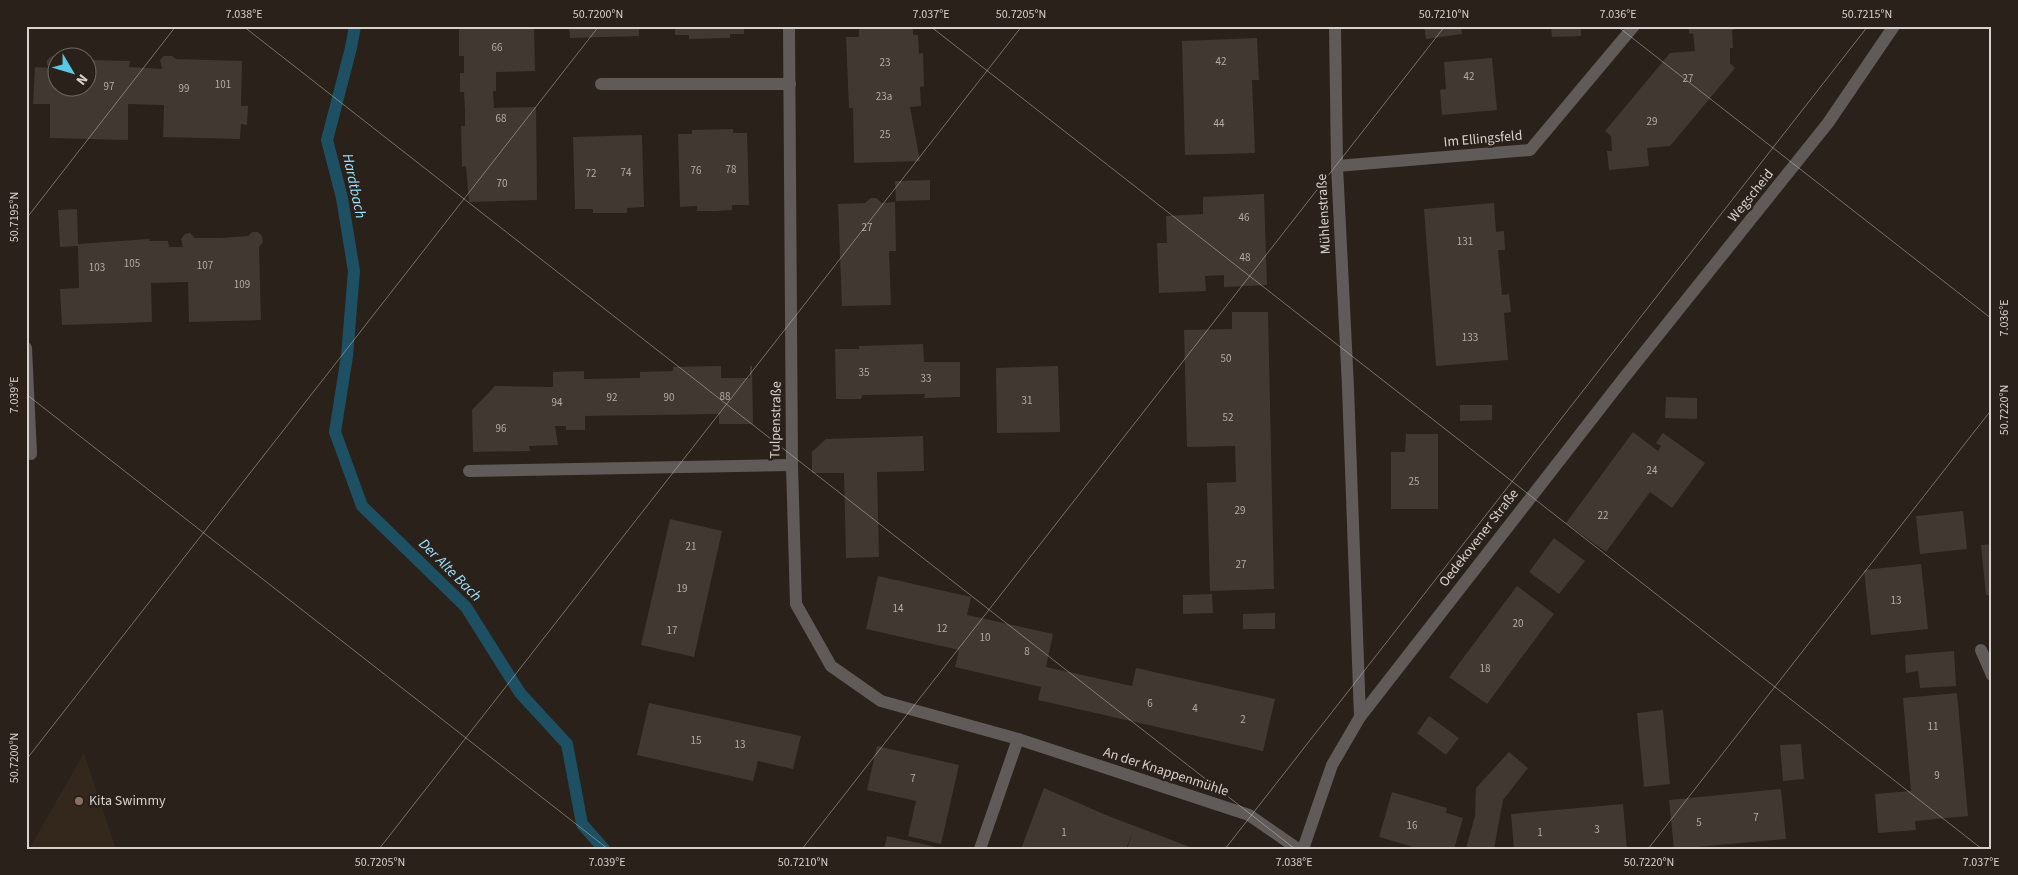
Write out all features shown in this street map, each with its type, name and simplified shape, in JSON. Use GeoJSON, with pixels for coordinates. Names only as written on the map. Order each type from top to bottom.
{"type":"FeatureCollection","features":[{"type":"Feature","properties":{"kind":"street","name":"Tulpenstraße"},"geometry":{"type":"LineString","coordinates":[[469,471],[792,465],[790,26]]}},
{"type":"Feature","properties":{"kind":"street","name":"Mühlenstraße"},"geometry":{"type":"LineString","coordinates":[[1335,26],[1337,166],[1360,717]]}},
{"type":"Feature","properties":{"kind":"street","name":"Im Ellingsfeld"},"geometry":{"type":"LineString","coordinates":[[1337,166],[1530,150],[1634,26]]}},
{"type":"Feature","properties":{"kind":"street","name":"Wegscheid"},"geometry":{"type":"LineString","coordinates":[[1624,379],[1828,123],[1894,26]]}},
{"type":"Feature","properties":{"kind":"street"},"geometry":{"type":"LineString","coordinates":[[600,84],[790,84]]}},
{"type":"Feature","properties":{"kind":"street"},"geometry":{"type":"LineString","coordinates":[[26,348],[31,454]]}},
{"type":"Feature","properties":{"kind":"street","name":"Oedekovener Straße"},"geometry":{"type":"LineString","coordinates":[[1302,849],[1332,765],[1360,717],[1624,379]]}},
{"type":"Feature","properties":{"kind":"street","name":"An der Knappenmühle"},"geometry":{"type":"LineString","coordinates":[[792,465],[796,604],[831,666],[881,701],[1018,739],[1249,816],[1298,849]]}},
{"type":"Feature","properties":{"kind":"street"},"geometry":{"type":"LineString","coordinates":[[1981,650],[1992,676]]}},
{"type":"Feature","properties":{"kind":"street"},"geometry":{"type":"LineString","coordinates":[[980,849],[1018,739]]}},
{"type":"Feature","properties":{"kind":"shaded area","name":"Kita Swimmy"},"geometry":{"type":"Polygon","coordinates":[[[84,753],[116,849],[29,849],[84,753]]]}},
{"type":"Feature","properties":{"kind":"building"},"geometry":{"type":"Polygon","coordinates":[[[459,26],[534,26],[535,71],[496,72],[496,91],[493,91],[494,108],[536,107],[537,200],[469,202],[466,166],[462,167],[461,126],[465,126],[465,109],[464,92],[460,92],[460,73],[464,73],[464,56],[459,56],[459,26]]]}},
{"type":"Feature","properties":{"kind":"building"},"geometry":{"type":"Polygon","coordinates":[[[569,26],[639,26],[639,36],[570,38],[569,26]]]}},
{"type":"Feature","properties":{"kind":"building"},"geometry":{"type":"Polygon","coordinates":[[[675,26],[744,26],[744,34],[730,34],[730,38],[689,39],[689,35],[675,35],[675,26]]]}},
{"type":"Feature","properties":{"kind":"building"},"geometry":{"type":"Polygon","coordinates":[[[859,26],[913,26],[913,35],[918,35],[919,54],[923,53],[924,86],[920,87],[921,106],[910,107],[920,161],[854,163],[853,108],[849,108],[846,37],[859,37],[859,26]]]}},
{"type":"Feature","properties":{"kind":"building"},"geometry":{"type":"Polygon","coordinates":[[[1424,26],[1461,26],[1462,34],[1426,39],[1424,26]]]}},
{"type":"Feature","properties":{"kind":"building"},"geometry":{"type":"Polygon","coordinates":[[[1551,26],[1581,26],[1581,36],[1552,37],[1551,26]]]}},
{"type":"Feature","properties":{"kind":"building"},"geometry":{"type":"Polygon","coordinates":[[[1689,26],[1748,26],[1732,30],[1733,48],[1730,48],[1730,63],[1735,68],[1670,146],[1647,148],[1649,166],[1609,170],[1607,151],[1612,151],[1611,136],[1605,131],[1670,53],[1695,51],[1693,33],[1689,34],[1689,26]]]}},
{"type":"Feature","properties":{"kind":"building"},"geometry":{"type":"Polygon","coordinates":[[[1257,38],[1259,80],[1252,80],[1255,153],[1185,155],[1182,41],[1257,38]]]}},
{"type":"Feature","properties":{"kind":"building"},"geometry":{"type":"Polygon","coordinates":[[[164,56],[172,56],[176,59],[242,61],[241,106],[248,106],[247,125],[241,124],[240,139],[163,137],[164,105],[128,104],[128,140],[50,138],[50,104],[33,104],[35,67],[48,68],[48,98],[98,98],[98,60],[130,61],[129,67],[162,69],[160,60],[164,56]]]}},
{"type":"Feature","properties":{"kind":"building"},"geometry":{"type":"Polygon","coordinates":[[[1492,58],[1497,110],[1442,115],[1440,90],[1446,89],[1444,62],[1492,58]]]}},
{"type":"Feature","properties":{"kind":"building"},"geometry":{"type":"Polygon","coordinates":[[[733,129],[733,133],[747,133],[749,205],[732,205],[732,210],[715,211],[697,211],[697,206],[680,207],[678,134],[692,134],[692,130],[733,129]]]}},
{"type":"Feature","properties":{"kind":"building"},"geometry":{"type":"Polygon","coordinates":[[[642,135],[644,207],[627,208],[627,213],[593,213],[593,209],[575,209],[573,137],[642,135]]]}},
{"type":"Feature","properties":{"kind":"building"},"geometry":{"type":"Polygon","coordinates":[[[930,180],[930,200],[896,201],[895,181],[930,180]]]}},
{"type":"Feature","properties":{"kind":"building"},"geometry":{"type":"Polygon","coordinates":[[[1264,194],[1267,285],[1224,287],[1224,275],[1205,276],[1206,291],[1159,293],[1157,243],[1167,243],[1166,216],[1203,214],[1203,197],[1264,194]]]}},
{"type":"Feature","properties":{"kind":"building"},"geometry":{"type":"Polygon","coordinates":[[[871,198],[876,198],[882,203],[895,202],[896,251],[889,251],[891,305],[842,306],[838,204],[865,203],[871,198]]]}},
{"type":"Feature","properties":{"kind":"building"},"geometry":{"type":"Polygon","coordinates":[[[1494,203],[1496,232],[1504,231],[1505,250],[1498,250],[1502,295],[1509,294],[1511,312],[1504,313],[1508,360],[1436,366],[1424,209],[1494,203]]]}},
{"type":"Feature","properties":{"kind":"building"},"geometry":{"type":"Polygon","coordinates":[[[77,209],[78,244],[149,239],[149,241],[168,241],[169,247],[183,247],[181,239],[185,234],[190,233],[195,238],[222,238],[248,236],[252,232],[258,232],[262,236],[263,242],[259,247],[261,320],[189,322],[188,282],[151,283],[152,322],[62,325],[60,289],[79,288],[78,246],[60,247],[58,210],[77,209]]]}},
{"type":"Feature","properties":{"kind":"building"},"geometry":{"type":"Polygon","coordinates":[[[1232,312],[1268,312],[1274,589],[1210,591],[1207,483],[1236,482],[1235,446],[1187,447],[1184,330],[1232,329],[1232,312]]]}},
{"type":"Feature","properties":{"kind":"building"},"geometry":{"type":"Polygon","coordinates":[[[923,344],[924,362],[960,362],[960,397],[924,398],[925,394],[862,395],[861,399],[836,399],[835,349],[859,349],[859,346],[923,344]]]}},
{"type":"Feature","properties":{"kind":"building"},"geometry":{"type":"Polygon","coordinates":[[[721,366],[721,378],[750,378],[750,366],[752,366],[753,424],[719,424],[719,414],[585,416],[585,430],[566,430],[566,426],[555,426],[558,445],[529,446],[530,451],[473,452],[472,410],[495,386],[553,387],[553,372],[584,371],[584,379],[640,378],[640,372],[673,371],[673,367],[721,366]]]}},
{"type":"Feature","properties":{"kind":"building"},"geometry":{"type":"Polygon","coordinates":[[[1058,366],[1060,432],[997,433],[996,368],[1058,366]]]}},
{"type":"Feature","properties":{"kind":"building"},"geometry":{"type":"Polygon","coordinates":[[[1666,397],[1697,398],[1697,419],[1665,418],[1666,397]]]}},
{"type":"Feature","properties":{"kind":"building"},"geometry":{"type":"Polygon","coordinates":[[[1460,405],[1492,405],[1492,420],[1460,421],[1460,405]]]}},
{"type":"Feature","properties":{"kind":"building"},"geometry":{"type":"Polygon","coordinates":[[[1633,432],[1658,451],[1661,446],[1656,443],[1663,433],[1705,463],[1672,508],[1650,492],[1606,552],[1566,523],[1633,432]]]}},
{"type":"Feature","properties":{"kind":"building"},"geometry":{"type":"Polygon","coordinates":[[[1406,434],[1438,434],[1438,509],[1391,509],[1391,452],[1405,452],[1406,434]]]}},
{"type":"Feature","properties":{"kind":"building"},"geometry":{"type":"Polygon","coordinates":[[[923,436],[924,471],[877,472],[879,557],[846,558],[844,473],[812,473],[812,452],[826,439],[923,436]]]}},
{"type":"Feature","properties":{"kind":"building"},"geometry":{"type":"Polygon","coordinates":[[[1963,511],[1967,549],[1920,554],[1916,516],[1963,511]]]}},
{"type":"Feature","properties":{"kind":"building"},"geometry":{"type":"Polygon","coordinates":[[[670,519],[722,531],[694,657],[641,645],[670,519]]]}},
{"type":"Feature","properties":{"kind":"building"},"geometry":{"type":"Polygon","coordinates":[[[1554,538],[1585,561],[1559,594],[1529,572],[1554,538]]]}},
{"type":"Feature","properties":{"kind":"building"},"geometry":{"type":"Polygon","coordinates":[[[1992,544],[1992,595],[1986,595],[1981,545],[1992,544]]]}},
{"type":"Feature","properties":{"kind":"building"},"geometry":{"type":"Polygon","coordinates":[[[1921,564],[1928,629],[1871,635],[1864,570],[1921,564]]]}},
{"type":"Feature","properties":{"kind":"building"},"geometry":{"type":"Polygon","coordinates":[[[878,576],[971,597],[967,615],[1053,634],[1046,667],[1132,686],[1136,668],[1275,699],[1263,751],[1038,700],[1041,687],[955,667],[959,650],[866,629],[878,576]]]}},
{"type":"Feature","properties":{"kind":"building"},"geometry":{"type":"Polygon","coordinates":[[[1517,586],[1554,614],[1487,704],[1449,677],[1517,586]]]}},
{"type":"Feature","properties":{"kind":"building"},"geometry":{"type":"Polygon","coordinates":[[[1212,594],[1213,613],[1183,614],[1183,595],[1212,594]]]}},
{"type":"Feature","properties":{"kind":"building"},"geometry":{"type":"Polygon","coordinates":[[[1275,613],[1275,629],[1243,629],[1243,614],[1275,613]]]}},
{"type":"Feature","properties":{"kind":"building"},"geometry":{"type":"Polygon","coordinates":[[[1954,651],[1956,686],[1920,688],[1918,671],[1906,673],[1905,655],[1954,651]]]}},
{"type":"Feature","properties":{"kind":"building"},"geometry":{"type":"Polygon","coordinates":[[[1957,693],[1968,816],[1915,821],[1916,830],[1878,833],[1875,794],[1911,791],[1903,698],[1957,693]]]}},
{"type":"Feature","properties":{"kind":"building"},"geometry":{"type":"Polygon","coordinates":[[[649,703],[801,736],[793,769],[758,761],[753,781],[637,755],[649,703]]]}},
{"type":"Feature","properties":{"kind":"building"},"geometry":{"type":"Polygon","coordinates":[[[1663,710],[1670,784],[1644,787],[1637,713],[1663,710]]]}},
{"type":"Feature","properties":{"kind":"building"},"geometry":{"type":"Polygon","coordinates":[[[1429,716],[1459,738],[1446,755],[1417,733],[1429,716]]]}},
{"type":"Feature","properties":{"kind":"building"},"geometry":{"type":"Polygon","coordinates":[[[1801,744],[1804,779],[1783,781],[1780,745],[1801,744]]]}},
{"type":"Feature","properties":{"kind":"building"},"geometry":{"type":"Polygon","coordinates":[[[877,746],[959,765],[941,844],[908,836],[916,801],[867,790],[877,746]]]}},
{"type":"Feature","properties":{"kind":"building"},"geometry":{"type":"Polygon","coordinates":[[[1509,752],[1528,768],[1503,800],[1494,849],[1466,848],[1475,816],[1476,788],[1509,752]]]}},
{"type":"Feature","properties":{"kind":"building"},"geometry":{"type":"Polygon","coordinates":[[[1044,788],[1106,815],[1195,849],[1127,849],[1133,832],[1126,849],[1021,849],[1044,788]]]}},
{"type":"Feature","properties":{"kind":"building"},"geometry":{"type":"Polygon","coordinates":[[[1781,789],[1786,839],[1674,849],[1669,800],[1781,789]]]}},
{"type":"Feature","properties":{"kind":"building"},"geometry":{"type":"Polygon","coordinates":[[[1392,792],[1447,808],[1446,813],[1463,818],[1454,849],[1420,849],[1379,837],[1392,792]]]}},
{"type":"Feature","properties":{"kind":"building"},"geometry":{"type":"Polygon","coordinates":[[[1623,804],[1627,849],[1514,849],[1511,814],[1623,804]]]}},
{"type":"Feature","properties":{"kind":"building"},"geometry":{"type":"Polygon","coordinates":[[[887,836],[940,848],[940,849],[884,849],[887,836]]]}},
{"type":"Feature","properties":{"kind":"waterway","name":"Der Alte Bach"},"geometry":{"type":"LineString","coordinates":[[355,26],[327,140],[342,198],[354,271],[347,356],[335,432],[362,506],[466,607],[520,693],[567,744],[582,824],[604,849]]}},
{"type":"Feature","properties":{"kind":"place","name":"Kita Swimmy"},"geometry":{"type":"Point","coordinates":[79,801]}},
{"type":"Feature","properties":{"kind":"water label","name":"Hardtbach"},"geometry":{"type":"Point","coordinates":[354,186]}}]}
